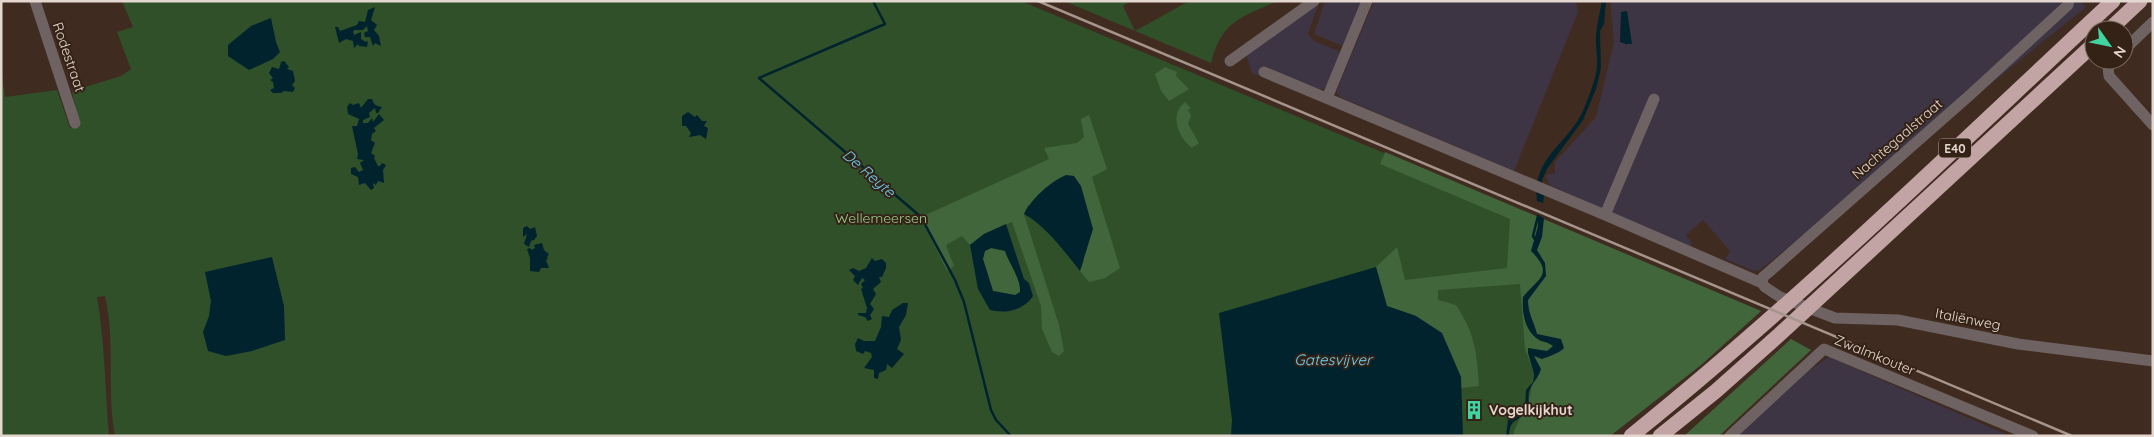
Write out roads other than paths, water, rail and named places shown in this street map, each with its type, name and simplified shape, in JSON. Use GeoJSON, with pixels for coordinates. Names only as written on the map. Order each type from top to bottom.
{"type":"FeatureCollection","features":[{"type":"Feature","properties":{"kind":"highway","name":"E40"},"geometry":{"type":"LineString","coordinates":[[1631,436],[1703,378],[1798,294],[2113,1]]}},
{"type":"Feature","properties":{"kind":"highway"},"geometry":{"type":"LineString","coordinates":[[2120,20],[2140,1]]}},
{"type":"Feature","properties":{"kind":"highway","name":"E40"},"geometry":{"type":"LineString","coordinates":[[1660,436],[1716,391],[1780,334],[2084,53]]}},
{"type":"Feature","properties":{"kind":"street","name":"Rodestraat"},"geometry":{"type":"LineString","coordinates":[[34,1],[76,123]]}},
{"type":"Feature","properties":{"kind":"street"},"geometry":{"type":"LineString","coordinates":[[1230,62],[1314,1]]}},
{"type":"Feature","properties":{"kind":"street"},"geometry":{"type":"LineString","coordinates":[[1326,98],[1367,1]]}},
{"type":"Feature","properties":{"kind":"street","name":"Nachtegaalstraat"},"geometry":{"type":"LineString","coordinates":[[1762,283],[1764,277],[1769,272],[1970,96],[2068,5],[2069,1]]}},
{"type":"Feature","properties":{"kind":"street"},"geometry":{"type":"LineString","coordinates":[[2134,40],[2153,22]]}},
{"type":"Feature","properties":{"kind":"street"},"geometry":{"type":"LineString","coordinates":[[2108,70],[2110,76],[2153,125]]}},
{"type":"Feature","properties":{"kind":"street"},"geometry":{"type":"LineString","coordinates":[[1264,72],[1762,283]]}},
{"type":"Feature","properties":{"kind":"street"},"geometry":{"type":"LineString","coordinates":[[1605,215],[1654,99]]}},
{"type":"Feature","properties":{"kind":"street","name":"Italiënweg"},"geometry":{"type":"LineString","coordinates":[[1762,283],[1764,288],[1780,297],[1835,318],[1898,320],[2018,344],[2153,361]]}},
{"type":"Feature","properties":{"kind":"street","name":"Zwalmkouter"},"geometry":{"type":"LineString","coordinates":[[1730,436],[1824,349],[2033,436]]}},
{"type":"Feature","properties":{"kind":"water"},"geometry":{"type":"Polygon","coordinates":[[[1602,1],[1606,1],[1604,24],[1600,31],[1601,68],[1596,89],[1583,120],[1547,169],[1542,180],[1543,203],[1537,201],[1537,186],[1540,173],[1545,162],[1577,121],[1584,109],[1594,82],[1597,63],[1596,35],[1602,1]]]}},
{"type":"Feature","properties":{"kind":"water"},"geometry":{"type":"Polygon","coordinates":[[[375,7],[371,20],[377,25],[374,30],[379,36],[381,46],[375,43],[373,46],[370,37],[365,37],[364,33],[368,31],[367,26],[363,30],[354,30],[353,32],[354,35],[361,32],[361,39],[366,42],[368,41],[367,47],[359,46],[358,44],[354,48],[353,41],[346,39],[339,43],[335,27],[338,27],[340,31],[357,25],[359,21],[365,22],[368,10],[375,7]]]}},
{"type":"Feature","properties":{"kind":"water"},"geometry":{"type":"Polygon","coordinates":[[[1627,11],[1632,44],[1620,42],[1621,12],[1627,11]]]}},
{"type":"Feature","properties":{"kind":"water"},"geometry":{"type":"Polygon","coordinates":[[[271,18],[280,52],[273,59],[249,70],[228,56],[228,45],[251,26],[271,18]]]}},
{"type":"Feature","properties":{"kind":"water"},"geometry":{"type":"Polygon","coordinates":[[[284,61],[289,67],[287,69],[293,71],[295,81],[292,85],[295,88],[293,92],[273,93],[270,90],[274,88],[273,82],[270,80],[273,78],[269,73],[272,67],[279,69],[281,62],[284,61]]]}},
{"type":"Feature","properties":{"kind":"water"},"geometry":{"type":"Polygon","coordinates":[[[368,99],[372,99],[376,105],[382,107],[378,113],[376,113],[375,108],[369,113],[370,117],[363,120],[363,123],[368,123],[372,118],[373,122],[379,114],[384,120],[374,128],[376,131],[372,134],[371,140],[375,143],[371,153],[375,156],[374,158],[378,166],[382,163],[386,165],[383,170],[384,183],[378,181],[376,185],[373,183],[374,188],[371,190],[365,183],[359,185],[358,177],[351,174],[351,168],[355,167],[359,172],[363,170],[360,163],[364,160],[357,159],[358,154],[352,126],[357,126],[359,119],[348,114],[347,107],[350,103],[353,105],[359,103],[361,108],[368,99]]]}},
{"type":"Feature","properties":{"kind":"water"},"geometry":{"type":"Polygon","coordinates":[[[688,112],[695,117],[697,115],[702,121],[707,121],[704,126],[708,128],[706,139],[700,135],[689,137],[691,133],[686,126],[682,126],[682,116],[688,112]]]}},
{"type":"Feature","properties":{"kind":"water"},"geometry":{"type":"Polygon","coordinates":[[[1066,175],[1074,176],[1081,186],[1093,229],[1080,271],[1047,232],[1024,214],[1042,191],[1066,175]]]}},
{"type":"Feature","properties":{"kind":"water"},"geometry":{"type":"Polygon","coordinates":[[[1537,215],[1544,218],[1542,237],[1537,250],[1545,263],[1546,276],[1528,300],[1529,309],[1537,334],[1561,339],[1564,348],[1542,359],[1534,356],[1541,369],[1529,392],[1528,409],[1513,423],[1509,436],[1506,436],[1508,420],[1525,408],[1526,390],[1533,382],[1534,374],[1528,348],[1547,351],[1553,346],[1534,336],[1527,326],[1523,309],[1523,297],[1542,276],[1543,271],[1538,259],[1531,251],[1538,226],[1537,215]]]}},
{"type":"Feature","properties":{"kind":"water"},"geometry":{"type":"Polygon","coordinates":[[[1006,224],[1024,279],[1029,283],[1033,296],[1020,308],[1008,311],[990,310],[978,289],[970,245],[984,234],[1006,224]],[[991,248],[985,251],[983,259],[993,291],[1015,295],[1020,292],[1019,282],[1005,251],[991,248]]]}},
{"type":"Feature","properties":{"kind":"water"},"geometry":{"type":"Polygon","coordinates":[[[527,226],[530,229],[535,227],[537,236],[531,241],[529,247],[524,244],[527,234],[523,237],[523,228],[527,226]]]}},
{"type":"Feature","properties":{"kind":"water"},"geometry":{"type":"Polygon","coordinates":[[[542,243],[544,250],[549,254],[546,260],[549,268],[541,268],[539,272],[530,271],[530,258],[527,249],[530,248],[532,250],[535,248],[534,245],[542,243]]]}},
{"type":"Feature","properties":{"kind":"water"},"geometry":{"type":"Polygon","coordinates":[[[272,257],[284,306],[285,340],[252,351],[226,356],[208,351],[203,332],[209,316],[211,301],[205,272],[272,257]]]}},
{"type":"Feature","properties":{"kind":"water"},"geometry":{"type":"Polygon","coordinates":[[[872,258],[875,261],[882,259],[886,263],[886,268],[882,277],[879,277],[881,282],[873,289],[876,294],[870,304],[874,309],[870,315],[872,319],[868,321],[865,317],[858,315],[858,313],[866,313],[867,308],[861,289],[863,288],[861,284],[865,280],[862,278],[858,285],[853,280],[855,276],[849,270],[853,268],[859,271],[866,268],[872,258]]]}},
{"type":"Feature","properties":{"kind":"water","name":"Gatesvijver"},"geometry":{"type":"Polygon","coordinates":[[[1376,267],[1387,306],[1416,316],[1442,333],[1461,377],[1463,436],[1231,436],[1232,420],[1219,313],[1376,267]]]}},
{"type":"Feature","properties":{"kind":"water"},"geometry":{"type":"Polygon","coordinates":[[[903,303],[908,303],[906,315],[899,327],[901,340],[897,349],[904,354],[892,368],[887,364],[886,370],[879,373],[878,379],[874,378],[874,370],[864,368],[872,357],[871,353],[865,351],[863,354],[856,351],[855,344],[858,338],[864,341],[875,341],[881,327],[882,316],[889,317],[892,310],[903,303]]]}},
{"type":"Feature","properties":{"kind":"waterway","name":"De Reyte"},"geometry":{"type":"LineString","coordinates":[[873,1],[885,24],[759,78],[921,217],[955,280],[964,302],[991,410],[996,420],[1011,436]]}},
{"type":"Feature","properties":{"kind":"waterway"},"geometry":{"type":"LineString","coordinates":[[1536,241],[1533,236],[1538,216]]}},
{"type":"Feature","properties":{"kind":"railway"},"geometry":{"type":"LineString","coordinates":[[1038,1],[2072,436]]}},
{"type":"Feature","properties":{"kind":"place","name":"Vogelkijkhut"},"geometry":{"type":"Point","coordinates":[1474,410]}},
{"type":"Feature","properties":{"kind":"park label","name":"Wellemeersen"},"geometry":{"type":"Point","coordinates":[881,218]}}]}
